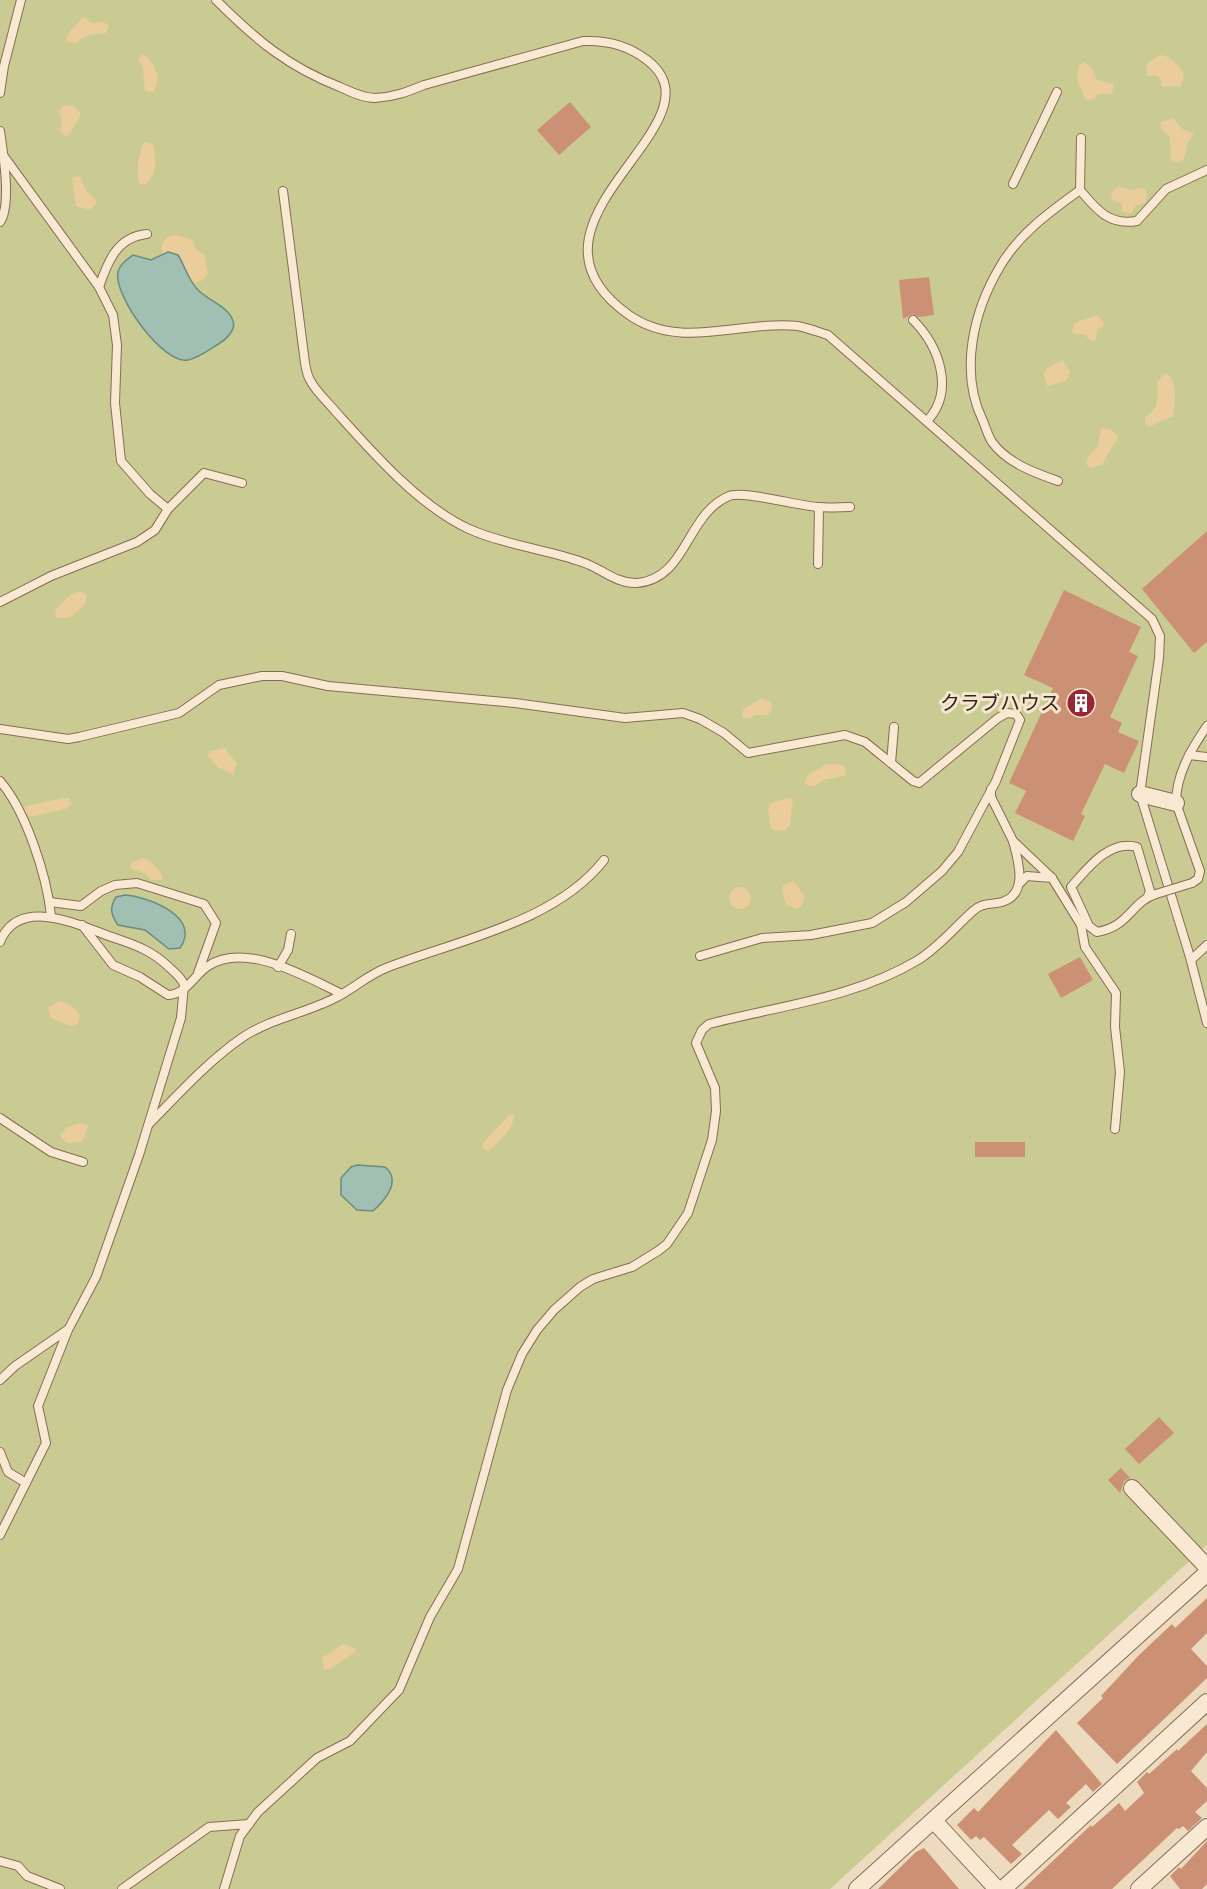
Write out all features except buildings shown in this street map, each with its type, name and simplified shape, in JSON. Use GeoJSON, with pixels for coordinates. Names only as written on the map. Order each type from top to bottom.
{"type":"FeatureCollection","features":[{"type":"Feature","properties":{"kind":"street"},"geometry":{"type":"LineString","coordinates":[[1140,794],[1176,803]]}},
{"type":"Feature","properties":{"kind":"street"},"geometry":{"type":"LineString","coordinates":[[857,1889],[923,1827],[935,1822],[1206,1573],[1132,1488]]}},
{"type":"Feature","properties":{"kind":"street"},"geometry":{"type":"LineString","coordinates":[[1002,1889],[1207,1702]]}},
{"type":"Feature","properties":{"kind":"street"},"geometry":{"type":"LineString","coordinates":[[935,1822],[997,1889]]}},
{"type":"Feature","properties":{"kind":"street"},"geometry":{"type":"LineString","coordinates":[[1139,1889],[1207,1827]]}},
{"type":"Feature","properties":{"kind":"lane"},"geometry":{"type":"LineString","coordinates":[[0,93],[4,66],[21,0]]}},
{"type":"Feature","properties":{"kind":"lane"},"geometry":{"type":"LineString","coordinates":[[216,0],[270,51],[291,65],[322,80],[373,98],[399,96],[424,85],[583,41],[604,40],[638,53],[654,65],[666,91],[658,126],[604,197],[593,222],[586,259],[592,274],[608,295],[629,316],[672,333],[798,326],[828,335],[928,420],[1152,619],[1160,636],[1159,658],[1140,794],[1191,960],[1207,1023]]}},
{"type":"Feature","properties":{"kind":"lane"},"geometry":{"type":"LineString","coordinates":[[1013,184],[1057,92]]}},
{"type":"Feature","properties":{"kind":"lane"},"geometry":{"type":"LineString","coordinates":[[0,131],[5,210],[0,222]]}},
{"type":"Feature","properties":{"kind":"lane"},"geometry":{"type":"LineString","coordinates":[[1081,138],[1080,190],[1101,213],[1113,221],[1125,223],[1137,221],[1166,189],[1207,170]]}},
{"type":"Feature","properties":{"kind":"lane"},"geometry":{"type":"LineString","coordinates":[[3,154],[99,287],[113,315],[117,345],[115,403],[122,461],[150,494],[168,509]]}},
{"type":"Feature","properties":{"kind":"lane"},"geometry":{"type":"LineString","coordinates":[[1058,481],[1024,467],[991,441],[975,406],[969,365],[984,301],[1001,264],[1038,221],[1080,190]]}},
{"type":"Feature","properties":{"kind":"lane"},"geometry":{"type":"LineString","coordinates":[[283,191],[309,380],[360,438],[417,493],[450,519],[490,538],[583,562],[623,582],[637,583],[657,578],[673,565],[706,511],[730,495],[743,493],[766,500],[819,507],[850,507]]}},
{"type":"Feature","properties":{"kind":"lane"},"geometry":{"type":"LineString","coordinates":[[99,287],[108,262],[116,249],[135,235],[147,234]]}},
{"type":"Feature","properties":{"kind":"lane"},"geometry":{"type":"LineString","coordinates":[[913,320],[926,334],[940,368],[942,392],[937,409],[928,420]]}},
{"type":"Feature","properties":{"kind":"lane"},"geometry":{"type":"LineString","coordinates":[[0,602],[51,576],[137,542],[155,530],[168,509],[204,473],[242,483]]}},
{"type":"Feature","properties":{"kind":"lane"},"geometry":{"type":"LineString","coordinates":[[818,564],[819,507]]}},
{"type":"Feature","properties":{"kind":"lane"},"geometry":{"type":"LineString","coordinates":[[0,729],[69,739],[179,713],[219,685],[262,676],[282,676],[328,686],[504,702],[625,718],[683,713],[708,724],[748,753],[845,735],[865,742],[919,783],[998,718],[1007,713],[1016,714],[1020,720],[1009,751],[981,812],[950,863],[890,913],[872,923],[843,930],[762,938],[700,956]]}},
{"type":"Feature","properties":{"kind":"lane"},"geometry":{"type":"LineString","coordinates":[[1152,895],[1137,847],[1129,845],[1097,857],[1071,887],[1089,926],[1097,932],[1113,929],[1152,895],[1192,883],[1198,879],[1200,871],[1176,803],[1179,778],[1189,755],[1207,726]]}},
{"type":"Feature","properties":{"kind":"lane"},"geometry":{"type":"LineString","coordinates":[[891,763],[894,727]]}},
{"type":"Feature","properties":{"kind":"lane"},"geometry":{"type":"LineString","coordinates":[[1189,755],[1207,757]]}},
{"type":"Feature","properties":{"kind":"lane"},"geometry":{"type":"LineString","coordinates":[[0,781],[23,821],[50,902],[51,916]]}},
{"type":"Feature","properties":{"kind":"lane"},"geometry":{"type":"LineString","coordinates":[[991,789],[992,797],[1013,841],[1020,868],[1020,883]]}},
{"type":"Feature","properties":{"kind":"lane"},"geometry":{"type":"LineString","coordinates":[[1013,841],[1052,878],[1081,925],[1085,947],[1116,993],[1115,1027],[1120,1072],[1115,1129]]}},
{"type":"Feature","properties":{"kind":"lane"},"geometry":{"type":"LineString","coordinates":[[148,1125],[218,1057],[245,1036],[342,994],[384,969],[507,925],[566,896],[590,878],[604,860]]}},
{"type":"Feature","properties":{"kind":"lane"},"geometry":{"type":"LineString","coordinates":[[224,1889],[240,1836],[258,1812],[317,1758],[350,1741],[364,1729],[399,1690],[430,1617],[458,1569],[507,1390],[522,1354],[537,1330],[554,1310],[580,1287],[593,1279],[632,1267],[667,1244],[688,1213],[712,1140],[716,1111],[715,1088],[696,1043],[702,1029],[709,1024],[790,1006],[891,975],[938,946],[975,909],[987,902],[1003,902],[1027,876],[1052,878]]}},
{"type":"Feature","properties":{"kind":"lane"},"geometry":{"type":"LineString","coordinates":[[50,902],[81,906],[108,888],[137,883],[204,904],[216,923],[198,974]]}},
{"type":"Feature","properties":{"kind":"lane"},"geometry":{"type":"LineString","coordinates":[[0,942],[9,926],[26,920],[51,916],[139,945],[161,959],[183,980],[184,991],[181,1018],[148,1125],[96,1277],[68,1330],[38,1406],[46,1443],[0,1535]]}},
{"type":"Feature","properties":{"kind":"lane"},"geometry":{"type":"LineString","coordinates":[[82,925],[113,965],[140,976],[168,995],[184,991],[198,974],[210,965],[241,956],[278,967],[342,994]]}},
{"type":"Feature","properties":{"kind":"lane"},"geometry":{"type":"LineString","coordinates":[[278,967],[288,950],[291,934]]}},
{"type":"Feature","properties":{"kind":"lane"},"geometry":{"type":"LineString","coordinates":[[1191,960],[1207,945]]}},
{"type":"Feature","properties":{"kind":"lane"},"geometry":{"type":"LineString","coordinates":[[0,1118],[51,1152],[83,1162]]}},
{"type":"Feature","properties":{"kind":"lane"},"geometry":{"type":"LineString","coordinates":[[0,1380],[15,1366],[68,1330]]}},
{"type":"Feature","properties":{"kind":"lane"},"geometry":{"type":"LineString","coordinates":[[0,1452],[8,1472],[26,1483]]}},
{"type":"Feature","properties":{"kind":"lane"},"geometry":{"type":"LineString","coordinates":[[122,1889],[209,1827],[249,1824]]}},
{"type":"Feature","properties":{"kind":"lane"},"geometry":{"type":"LineString","coordinates":[[0,1861],[18,1866],[27,1876],[60,1889]]}},
{"type":"Feature","properties":{"kind":"green space"},"geometry":{"type":"Polygon","coordinates":[[[0,0],[1207,0],[1207,1545],[830,1889],[0,1889],[0,0]]]}},
{"type":"Feature","properties":{"kind":"sand"},"geometry":{"type":"Polygon","coordinates":[[[83,17],[92,23],[104,22],[109,26],[106,33],[87,36],[76,43],[68,42],[66,40],[69,32],[83,17]]]}},
{"type":"Feature","properties":{"kind":"sand"},"geometry":{"type":"Polygon","coordinates":[[[141,55],[149,59],[158,77],[153,92],[145,91],[143,68],[138,59],[141,55]]]}},
{"type":"Feature","properties":{"kind":"sand"},"geometry":{"type":"Polygon","coordinates":[[[1159,55],[1170,59],[1184,74],[1181,87],[1161,86],[1161,79],[1157,76],[1147,76],[1146,65],[1159,55]]]}},
{"type":"Feature","properties":{"kind":"sand"},"geometry":{"type":"Polygon","coordinates":[[[1085,62],[1092,69],[1097,80],[1114,84],[1112,94],[1098,94],[1094,99],[1086,100],[1077,80],[1079,66],[1085,62]]]}},
{"type":"Feature","properties":{"kind":"sand"},"geometry":{"type":"Polygon","coordinates":[[[73,105],[81,114],[66,137],[60,131],[62,120],[59,112],[62,106],[73,105]]]}},
{"type":"Feature","properties":{"kind":"sand"},"geometry":{"type":"Polygon","coordinates":[[[1173,118],[1182,129],[1194,133],[1187,144],[1184,159],[1176,163],[1171,160],[1170,137],[1161,129],[1161,122],[1173,118]]]}},
{"type":"Feature","properties":{"kind":"sand"},"geometry":{"type":"Polygon","coordinates":[[[145,141],[153,145],[155,161],[152,176],[145,185],[140,184],[138,162],[145,141]]]}},
{"type":"Feature","properties":{"kind":"sand"},"geometry":{"type":"Polygon","coordinates":[[[75,176],[80,177],[86,190],[96,200],[96,204],[90,210],[76,206],[72,179],[75,176]]]}},
{"type":"Feature","properties":{"kind":"sand"},"geometry":{"type":"Polygon","coordinates":[[[1120,186],[1130,190],[1144,188],[1147,191],[1145,203],[1136,205],[1131,214],[1122,211],[1122,204],[1112,199],[1111,192],[1120,186]]]}},
{"type":"Feature","properties":{"kind":"sand"},"geometry":{"type":"Polygon","coordinates":[[[174,235],[191,239],[197,250],[204,254],[208,274],[200,282],[193,283],[178,255],[163,254],[161,246],[166,238],[174,235]]]}},
{"type":"Feature","properties":{"kind":"sand"},"geometry":{"type":"Polygon","coordinates":[[[1097,315],[1104,322],[1103,327],[1097,329],[1096,340],[1092,341],[1083,334],[1072,333],[1074,323],[1097,315]]]}},
{"type":"Feature","properties":{"kind":"sand"},"geometry":{"type":"Polygon","coordinates":[[[1063,360],[1070,372],[1066,381],[1047,386],[1044,375],[1046,369],[1063,360]]]}},
{"type":"Feature","properties":{"kind":"sand"},"geometry":{"type":"Polygon","coordinates":[[[1166,373],[1173,382],[1174,388],[1173,416],[1149,427],[1145,423],[1145,417],[1156,406],[1157,381],[1166,373]]]}},
{"type":"Feature","properties":{"kind":"sand"},"geometry":{"type":"Polygon","coordinates":[[[1101,428],[1112,430],[1118,437],[1102,465],[1090,468],[1086,464],[1088,457],[1098,446],[1101,428]]]}},
{"type":"Feature","properties":{"kind":"sand"},"geometry":{"type":"Polygon","coordinates":[[[80,591],[87,595],[86,603],[70,617],[57,618],[55,612],[60,605],[80,591]]]}},
{"type":"Feature","properties":{"kind":"sand"},"geometry":{"type":"Polygon","coordinates":[[[761,698],[771,702],[772,708],[768,715],[754,715],[751,719],[742,717],[743,710],[761,698]]]}},
{"type":"Feature","properties":{"kind":"sand"},"geometry":{"type":"Polygon","coordinates":[[[225,748],[237,764],[233,774],[219,768],[207,755],[210,751],[225,748]]]}},
{"type":"Feature","properties":{"kind":"sand"},"geometry":{"type":"Polygon","coordinates":[[[827,764],[843,765],[846,770],[845,776],[823,780],[814,787],[804,784],[808,775],[827,764]]]}},
{"type":"Feature","properties":{"kind":"sand"},"geometry":{"type":"Polygon","coordinates":[[[69,798],[72,803],[66,809],[28,817],[22,807],[69,798]]]}},
{"type":"Feature","properties":{"kind":"sand"},"geometry":{"type":"Polygon","coordinates":[[[787,798],[793,799],[790,825],[786,830],[776,831],[771,828],[768,809],[770,804],[787,798]]]}},
{"type":"Feature","properties":{"kind":"sand"},"geometry":{"type":"Polygon","coordinates":[[[143,858],[158,869],[163,878],[161,880],[151,880],[144,873],[131,869],[131,863],[143,858]]]}},
{"type":"Feature","properties":{"kind":"sand"},"geometry":{"type":"Polygon","coordinates":[[[794,881],[804,896],[802,906],[796,909],[786,904],[782,891],[783,885],[794,881]]]}},
{"type":"Feature","properties":{"kind":"sand"},"geometry":{"type":"Polygon","coordinates":[[[736,887],[744,887],[751,894],[751,902],[744,909],[736,909],[729,902],[729,894],[736,887]]]}},
{"type":"Feature","properties":{"kind":"sand"},"geometry":{"type":"Polygon","coordinates":[[[59,1001],[69,1004],[76,1010],[80,1016],[78,1024],[71,1026],[51,1018],[48,1008],[59,1001]]]}},
{"type":"Feature","properties":{"kind":"sand"},"geometry":{"type":"Polygon","coordinates":[[[510,1114],[515,1115],[505,1135],[489,1150],[482,1149],[484,1142],[510,1114]]]}},
{"type":"Feature","properties":{"kind":"sand"},"geometry":{"type":"Polygon","coordinates":[[[81,1123],[88,1126],[82,1142],[67,1143],[60,1136],[66,1128],[81,1123]]]}},
{"type":"Feature","properties":{"kind":"sand"},"geometry":{"type":"Polygon","coordinates":[[[343,1644],[355,1648],[355,1652],[330,1669],[324,1669],[322,1658],[343,1644]]]}},
{"type":"Feature","properties":{"kind":"shaded area"},"geometry":{"type":"Polygon","coordinates":[[[168,252],[178,255],[196,287],[227,312],[234,324],[230,334],[223,341],[188,360],[178,359],[166,352],[154,340],[131,311],[119,283],[119,269],[133,255],[151,260],[168,252]]]}},
{"type":"Feature","properties":{"kind":"shaded area"},"geometry":{"type":"Polygon","coordinates":[[[125,895],[159,904],[179,918],[184,927],[185,937],[180,948],[169,949],[145,930],[118,925],[112,915],[112,905],[116,897],[125,895]]]}},
{"type":"Feature","properties":{"kind":"shaded area"},"geometry":{"type":"Polygon","coordinates":[[[357,1165],[385,1167],[390,1172],[392,1184],[390,1190],[373,1211],[357,1210],[341,1195],[341,1178],[351,1167],[357,1165]]]}},
{"type":"Feature","properties":{"kind":"place","name":"クラブハウス"},"geometry":{"type":"Point","coordinates":[1081,703]}}]}
